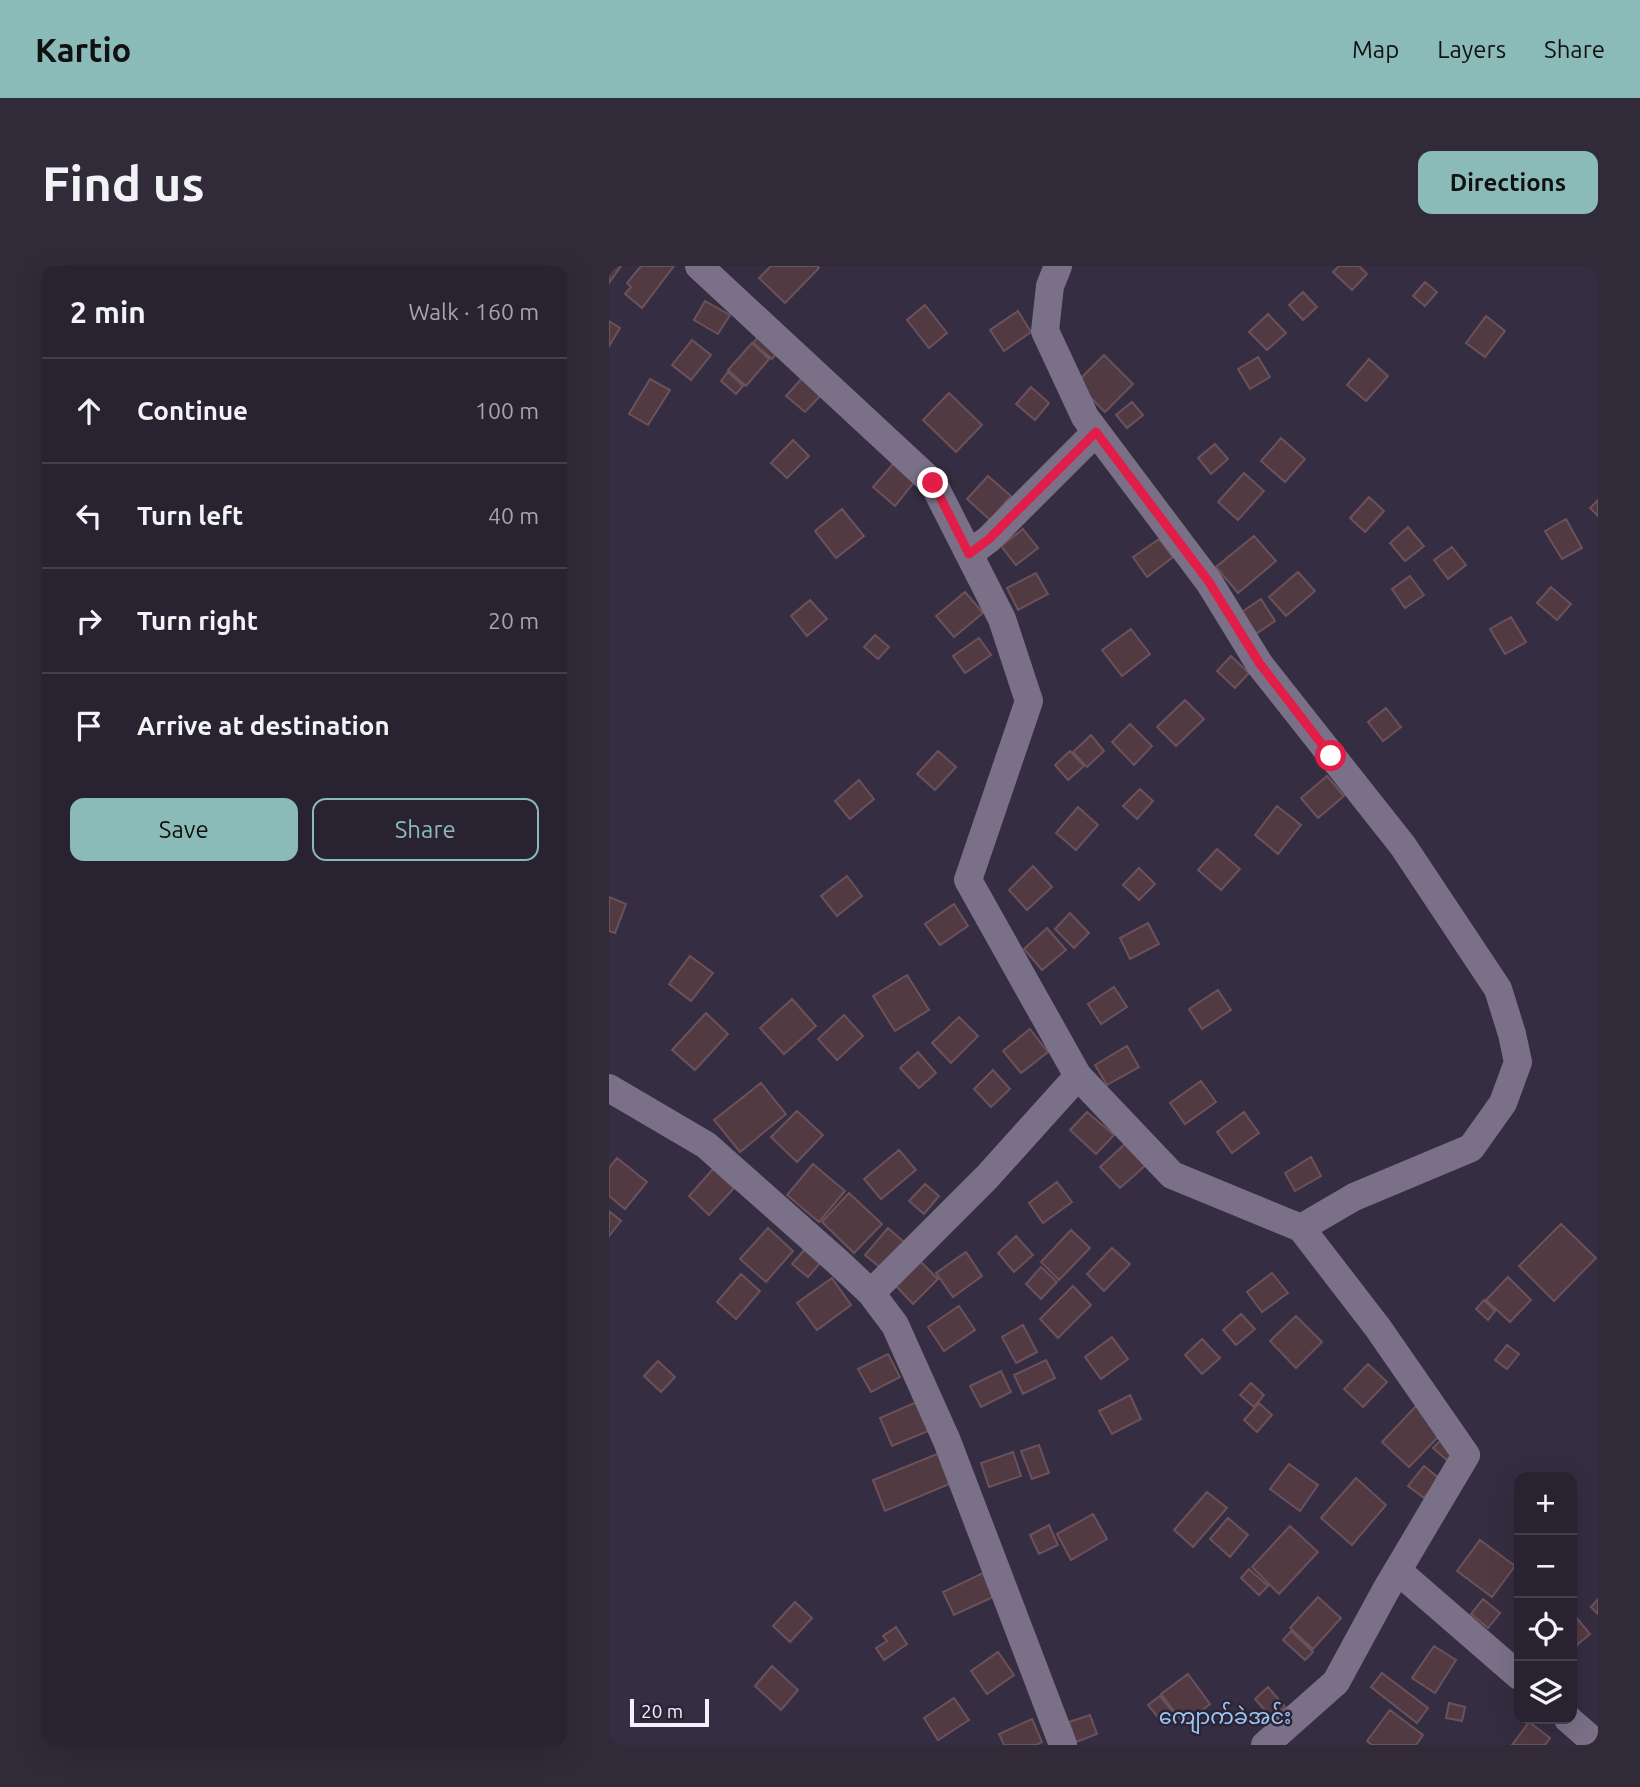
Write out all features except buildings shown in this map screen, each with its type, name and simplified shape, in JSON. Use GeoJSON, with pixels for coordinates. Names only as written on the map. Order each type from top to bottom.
{"type":"FeatureCollection","features":[{"type":"Feature","properties":{"kind":"street"},"geometry":{"type":"LineString","coordinates":[[699,266],[933,483],[1002,619],[1029,701],[968,880],[1078,1076],[1172,1175],[1301,1228],[1378,1328],[1466,1455],[1336,1682],[1265,1745]]}},
{"type":"Feature","properties":{"kind":"street"},"geometry":{"type":"LineString","coordinates":[[1058,266],[1049,286],[1045,331],[1085,417],[1209,582],[1260,664],[1403,846],[1498,989],[1513,1034],[1518,1062],[1503,1103],[1471,1148],[1354,1197],[1301,1228]]}},
{"type":"Feature","properties":{"kind":"street"},"geometry":{"type":"LineString","coordinates":[[969,554],[989,539],[1096,432]]}},
{"type":"Feature","properties":{"kind":"street"},"geometry":{"type":"LineString","coordinates":[[871,1293],[986,1177],[1078,1076]]}},
{"type":"Feature","properties":{"kind":"street"},"geometry":{"type":"LineString","coordinates":[[609,1088],[706,1145],[871,1293],[895,1325],[947,1441],[1063,1745]]}},
{"type":"Feature","properties":{"kind":"street"},"geometry":{"type":"LineString","coordinates":[[1398,1571],[1514,1672]]}},
{"type":"Feature","properties":{"kind":"street"},"geometry":{"type":"LineString","coordinates":[[1574,1724],[1598,1745]]}},
{"type":"Feature","properties":{"kind":"district","name":"ကျောက်ခဲအင်း"},"geometry":{"type":"Point","coordinates":[1225,1716]}},
{"type":"Feature","properties":{"kind":"route"},"geometry":{"type":"LineString","coordinates":[[933,483],[969,554],[989,539],[1096,432],[1209,582],[1260,664],[1331,756]]}}]}
